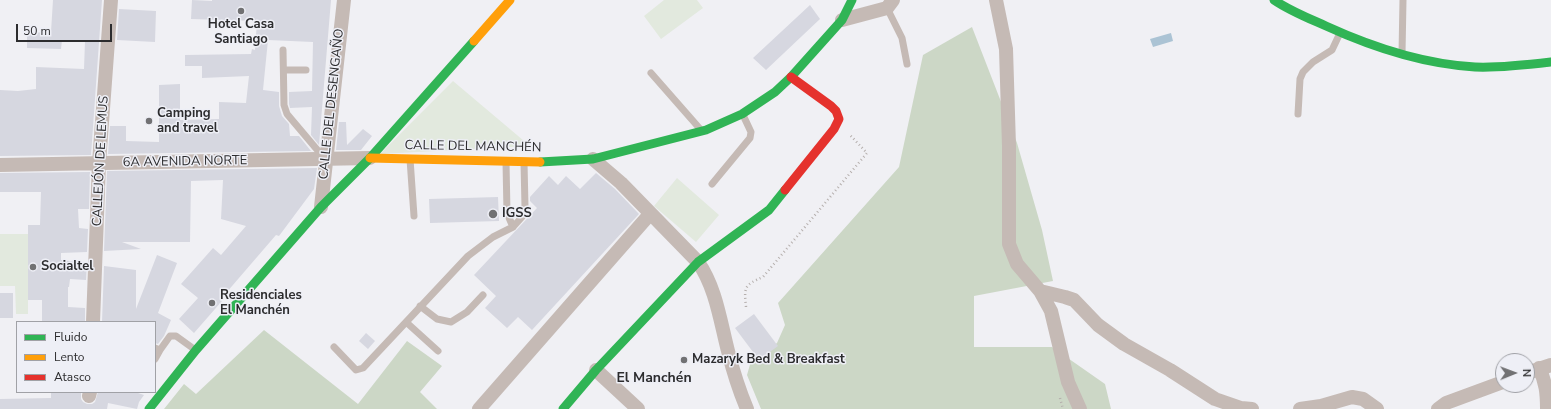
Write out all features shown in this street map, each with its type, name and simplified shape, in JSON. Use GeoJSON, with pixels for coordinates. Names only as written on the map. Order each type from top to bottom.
{"type":"FeatureCollection","features":[{"type":"Feature","properties":{"kind":"street","name":"CALLEJÓN DE LEMUS"},"geometry":{"type":"LineString","coordinates":[[93,321],[100,163],[111,0]]}},
{"type":"Feature","properties":{"kind":"street","name":"CALLE DEL DESENGAÑO"},"geometry":{"type":"LineString","coordinates":[[321,207],[344,0]]}},
{"type":"Feature","properties":{"kind":"street"},"geometry":{"type":"LineString","coordinates":[[149,409],[196,350],[321,207],[370,158],[510,0]]}},
{"type":"Feature","properties":{"kind":"street","name":"CALLE DEL MANCHÉN"},"geometry":{"type":"LineString","coordinates":[[370,158],[553,162],[593,159],[702,132],[742,114],[775,92],[791,77],[842,20],[852,0]]}},
{"type":"Feature","properties":{"kind":"street"},"geometry":{"type":"LineString","coordinates":[[996,0],[1006,49],[1009,244],[1017,264],[1040,291],[1051,311],[1068,382],[1080,409]]}},
{"type":"Feature","properties":{"kind":"street"},"geometry":{"type":"LineString","coordinates":[[1274,0],[1340,33],[1402,54],[1436,62],[1475,67],[1513,66],[1551,62]]}},
{"type":"Feature","properties":{"kind":"street"},"geometry":{"type":"LineString","coordinates":[[842,20],[890,4]]}},
{"type":"Feature","properties":{"kind":"street"},"geometry":{"type":"LineString","coordinates":[[563,409],[596,370],[698,262],[769,210],[838,123],[838,114],[832,106],[791,77]]}},
{"type":"Feature","properties":{"kind":"street","name":"6A AVENIDA NORTE"},"geometry":{"type":"LineString","coordinates":[[0,165],[370,158]]}},
{"type":"Feature","properties":{"kind":"street"},"geometry":{"type":"LineString","coordinates":[[593,159],[621,183],[698,262],[707,275],[718,308],[728,353],[738,387],[747,409]]}},
{"type":"Feature","properties":{"kind":"street"},"geometry":{"type":"LineString","coordinates":[[479,409],[650,214]]}},
{"type":"Feature","properties":{"kind":"street"},"geometry":{"type":"LineString","coordinates":[[1040,291],[1074,300],[1098,325],[1124,344],[1170,370],[1215,399],[1242,408],[1252,409]]}},
{"type":"Feature","properties":{"kind":"street"},"geometry":{"type":"LineString","coordinates":[[1539,368],[1546,384],[1547,409]]}},
{"type":"Feature","properties":{"kind":"street"},"geometry":{"type":"LineString","coordinates":[[596,370],[638,409]]}},
{"type":"Feature","properties":{"kind":"street"},"geometry":{"type":"LineString","coordinates":[[1444,407],[1495,385]]}},
{"type":"Feature","properties":{"kind":"street"},"geometry":{"type":"LineString","coordinates":[[1300,409],[1321,406],[1352,397],[1363,399],[1377,409]]}},
{"type":"Feature","properties":{"kind":"lane"},"geometry":{"type":"LineString","coordinates":[[1402,0],[1402,54]]}},
{"type":"Feature","properties":{"kind":"lane"},"geometry":{"type":"LineString","coordinates":[[890,4],[905,48],[907,64]]}},
{"type":"Feature","properties":{"kind":"lane"},"geometry":{"type":"LineString","coordinates":[[1298,114],[1300,79],[1303,72],[1313,62],[1332,50],[1340,33]]}},
{"type":"Feature","properties":{"kind":"lane"},"geometry":{"type":"LineString","coordinates":[[283,50],[284,105],[286,114],[326,160]]}},
{"type":"Feature","properties":{"kind":"lane"},"geometry":{"type":"LineString","coordinates":[[284,70],[306,70]]}},
{"type":"Feature","properties":{"kind":"lane"},"geometry":{"type":"LineString","coordinates":[[651,73],[702,132]]}},
{"type":"Feature","properties":{"kind":"lane"},"geometry":{"type":"LineString","coordinates":[[712,184],[750,138],[751,132],[742,114]]}},
{"type":"Feature","properties":{"kind":"lane"},"geometry":{"type":"LineString","coordinates":[[410,159],[414,216]]}},
{"type":"Feature","properties":{"kind":"lane"},"geometry":{"type":"LineString","coordinates":[[506,161],[507,212],[513,227]]}},
{"type":"Feature","properties":{"kind":"lane"},"geometry":{"type":"LineString","coordinates":[[334,347],[356,370],[363,368],[468,256],[493,237],[513,227],[522,217],[525,207],[524,161]]}},
{"type":"Feature","properties":{"kind":"lane"},"geometry":{"type":"LineString","coordinates":[[420,306],[437,319],[451,322],[467,312],[483,295]]}},
{"type":"Feature","properties":{"kind":"lane"},"geometry":{"type":"LineString","coordinates":[[406,322],[438,351]]}},
{"type":"Feature","properties":{"kind":"lane"},"geometry":{"type":"LineString","coordinates":[[158,349],[170,336],[176,336],[196,350]]}},
{"type":"Feature","properties":{"kind":"path"},"geometry":{"type":"LineString","coordinates":[[746,307],[746,287],[750,282],[763,277],[867,153],[838,123]]}},
{"type":"Feature","properties":{"kind":"shaded area"},"geometry":{"type":"Polygon","coordinates":[[[664,0],[697,0],[703,8],[661,39],[644,16],[664,0]]]}},
{"type":"Feature","properties":{"kind":"shaded area"},"geometry":{"type":"Polygon","coordinates":[[[453,81],[530,146],[380,154],[453,81]]]}},
{"type":"Feature","properties":{"kind":"shaded area"},"geometry":{"type":"Polygon","coordinates":[[[677,178],[719,215],[696,242],[654,206],[677,178]]]}},
{"type":"Feature","properties":{"kind":"shaded area"},"geometry":{"type":"Polygon","coordinates":[[[0,234],[28,234],[28,314],[16,314],[15,286],[0,286],[0,234]]]}},
{"type":"Feature","properties":{"kind":"green space"},"geometry":{"type":"Polygon","coordinates":[[[972,27],[1017,143],[1042,230],[1053,281],[974,296],[974,347],[1052,347],[1105,384],[1111,409],[761,409],[747,375],[751,361],[777,343],[785,325],[778,303],[899,167],[923,55],[972,27]]]}},
{"type":"Feature","properties":{"kind":"green space"},"geometry":{"type":"Polygon","coordinates":[[[264,330],[358,404],[407,341],[442,366],[420,392],[437,409],[164,409],[184,384],[196,394],[264,330]]]}},
{"type":"Feature","properties":{"kind":"water"},"geometry":{"type":"Polygon","coordinates":[[[1171,33],[1173,41],[1153,47],[1150,39],[1171,33]]]}},
{"type":"Feature","properties":{"kind":"building"},"geometry":{"type":"Polygon","coordinates":[[[53,0],[102,0],[91,155],[0,156],[0,90],[18,91],[36,89],[36,67],[84,69],[85,41],[62,40],[61,49],[27,48],[27,33],[51,32],[53,0]]]}},
{"type":"Feature","properties":{"kind":"building"},"geometry":{"type":"Polygon","coordinates":[[[192,0],[331,0],[319,145],[311,135],[312,107],[290,108],[289,104],[289,92],[312,91],[313,42],[268,40],[263,90],[279,92],[279,106],[282,116],[289,124],[290,136],[299,136],[311,151],[108,154],[110,126],[126,126],[126,141],[159,142],[159,85],[180,84],[180,120],[219,119],[219,102],[246,103],[249,76],[202,78],[202,66],[185,66],[185,55],[251,54],[252,49],[255,50],[257,21],[191,19],[192,0]]]}},
{"type":"Feature","properties":{"kind":"building"},"geometry":{"type":"Polygon","coordinates":[[[810,5],[820,19],[766,70],[753,58],[810,5]]]}},
{"type":"Feature","properties":{"kind":"building"},"geometry":{"type":"Polygon","coordinates":[[[119,9],[156,11],[155,42],[117,40],[119,9]]]}},
{"type":"Feature","properties":{"kind":"building"},"geometry":{"type":"Polygon","coordinates":[[[339,122],[346,122],[347,145],[363,129],[372,136],[361,150],[336,150],[339,122]]]}},
{"type":"Feature","properties":{"kind":"building"},"geometry":{"type":"Polygon","coordinates":[[[317,168],[314,189],[282,232],[279,236],[276,235],[220,300],[222,301],[194,333],[179,319],[198,298],[181,284],[213,248],[221,255],[246,226],[221,219],[223,180],[191,181],[190,242],[122,242],[141,249],[104,251],[107,171],[317,168]]]}},
{"type":"Feature","properties":{"kind":"building"},"geometry":{"type":"Polygon","coordinates":[[[90,172],[89,209],[78,209],[79,228],[88,229],[87,252],[61,253],[61,260],[87,263],[86,280],[70,279],[68,287],[68,307],[85,308],[85,321],[42,321],[42,300],[28,300],[28,225],[40,225],[41,192],[0,192],[0,173],[90,172]]]}},
{"type":"Feature","properties":{"kind":"building"},"geometry":{"type":"Polygon","coordinates":[[[596,173],[615,189],[639,214],[532,330],[518,317],[507,328],[485,308],[496,296],[474,275],[537,208],[530,201],[530,197],[549,176],[558,185],[566,176],[580,189],[596,173]]]}},
{"type":"Feature","properties":{"kind":"building"},"geometry":{"type":"Polygon","coordinates":[[[498,197],[499,221],[430,223],[429,199],[498,197]]]}},
{"type":"Feature","properties":{"kind":"building"},"geometry":{"type":"Polygon","coordinates":[[[157,255],[177,263],[158,313],[171,320],[164,336],[158,344],[156,343],[156,321],[102,321],[104,266],[136,270],[136,309],[157,255]]]}},
{"type":"Feature","properties":{"kind":"building"},"geometry":{"type":"Polygon","coordinates":[[[0,293],[13,293],[13,318],[0,318],[0,293]]]}},
{"type":"Feature","properties":{"kind":"building"},"geometry":{"type":"Polygon","coordinates":[[[754,314],[778,346],[759,360],[735,328],[754,314]]]}},
{"type":"Feature","properties":{"kind":"building"},"geometry":{"type":"Polygon","coordinates":[[[366,333],[375,341],[368,349],[359,341],[366,333]]]}},
{"type":"Feature","properties":{"kind":"building"},"geometry":{"type":"Polygon","coordinates":[[[51,393],[81,393],[81,399],[83,402],[92,404],[95,402],[98,393],[138,393],[144,395],[139,402],[137,409],[108,403],[107,409],[0,409],[0,399],[51,398],[51,393]]]}},
{"type":"Feature","properties":{"kind":"traffic: fast"},"geometry":{"type":"LineString","coordinates":[[540,162],[593,159],[706,130],[742,114],[775,92],[791,77],[842,20],[852,0]]}},
{"type":"Feature","properties":{"kind":"traffic: fast"},"geometry":{"type":"LineString","coordinates":[[1274,0],[1286,8],[1343,34],[1417,58],[1475,67],[1503,67],[1551,62]]}},
{"type":"Feature","properties":{"kind":"traffic: fast"},"geometry":{"type":"LineString","coordinates":[[149,409],[196,350],[321,207],[370,158],[474,41]]}},
{"type":"Feature","properties":{"kind":"traffic: fast"},"geometry":{"type":"LineString","coordinates":[[563,409],[596,370],[698,262],[769,210],[785,190]]}},
{"type":"Feature","properties":{"kind":"traffic: slow"},"geometry":{"type":"LineString","coordinates":[[474,41],[510,0]]}},
{"type":"Feature","properties":{"kind":"traffic: slow"},"geometry":{"type":"LineString","coordinates":[[370,158],[540,162]]}},
{"type":"Feature","properties":{"kind":"traffic: jam"},"geometry":{"type":"LineString","coordinates":[[785,190],[834,129],[839,119],[836,111],[831,106],[791,77]]}},
{"type":"Feature","properties":{"kind":"place","name":"Hotel Casa Santiago"},"geometry":{"type":"Point","coordinates":[241,11]}},
{"type":"Feature","properties":{"kind":"place","name":"Camping and travel"},"geometry":{"type":"Point","coordinates":[149,121]}},
{"type":"Feature","properties":{"kind":"place","name":"IGSS"},"geometry":{"type":"Point","coordinates":[493,214]}},
{"type":"Feature","properties":{"kind":"place","name":"Socialtel"},"geometry":{"type":"Point","coordinates":[33,267]}},
{"type":"Feature","properties":{"kind":"place","name":"Residenciales El Manchén"},"geometry":{"type":"Point","coordinates":[212,303]}},
{"type":"Feature","properties":{"kind":"place","name":"Mazaryk Bed & Breakfast"},"geometry":{"type":"Point","coordinates":[684,360]}},
{"type":"Feature","properties":{"kind":"district","name":"El Manchén"},"geometry":{"type":"Point","coordinates":[654,379]}}]}
